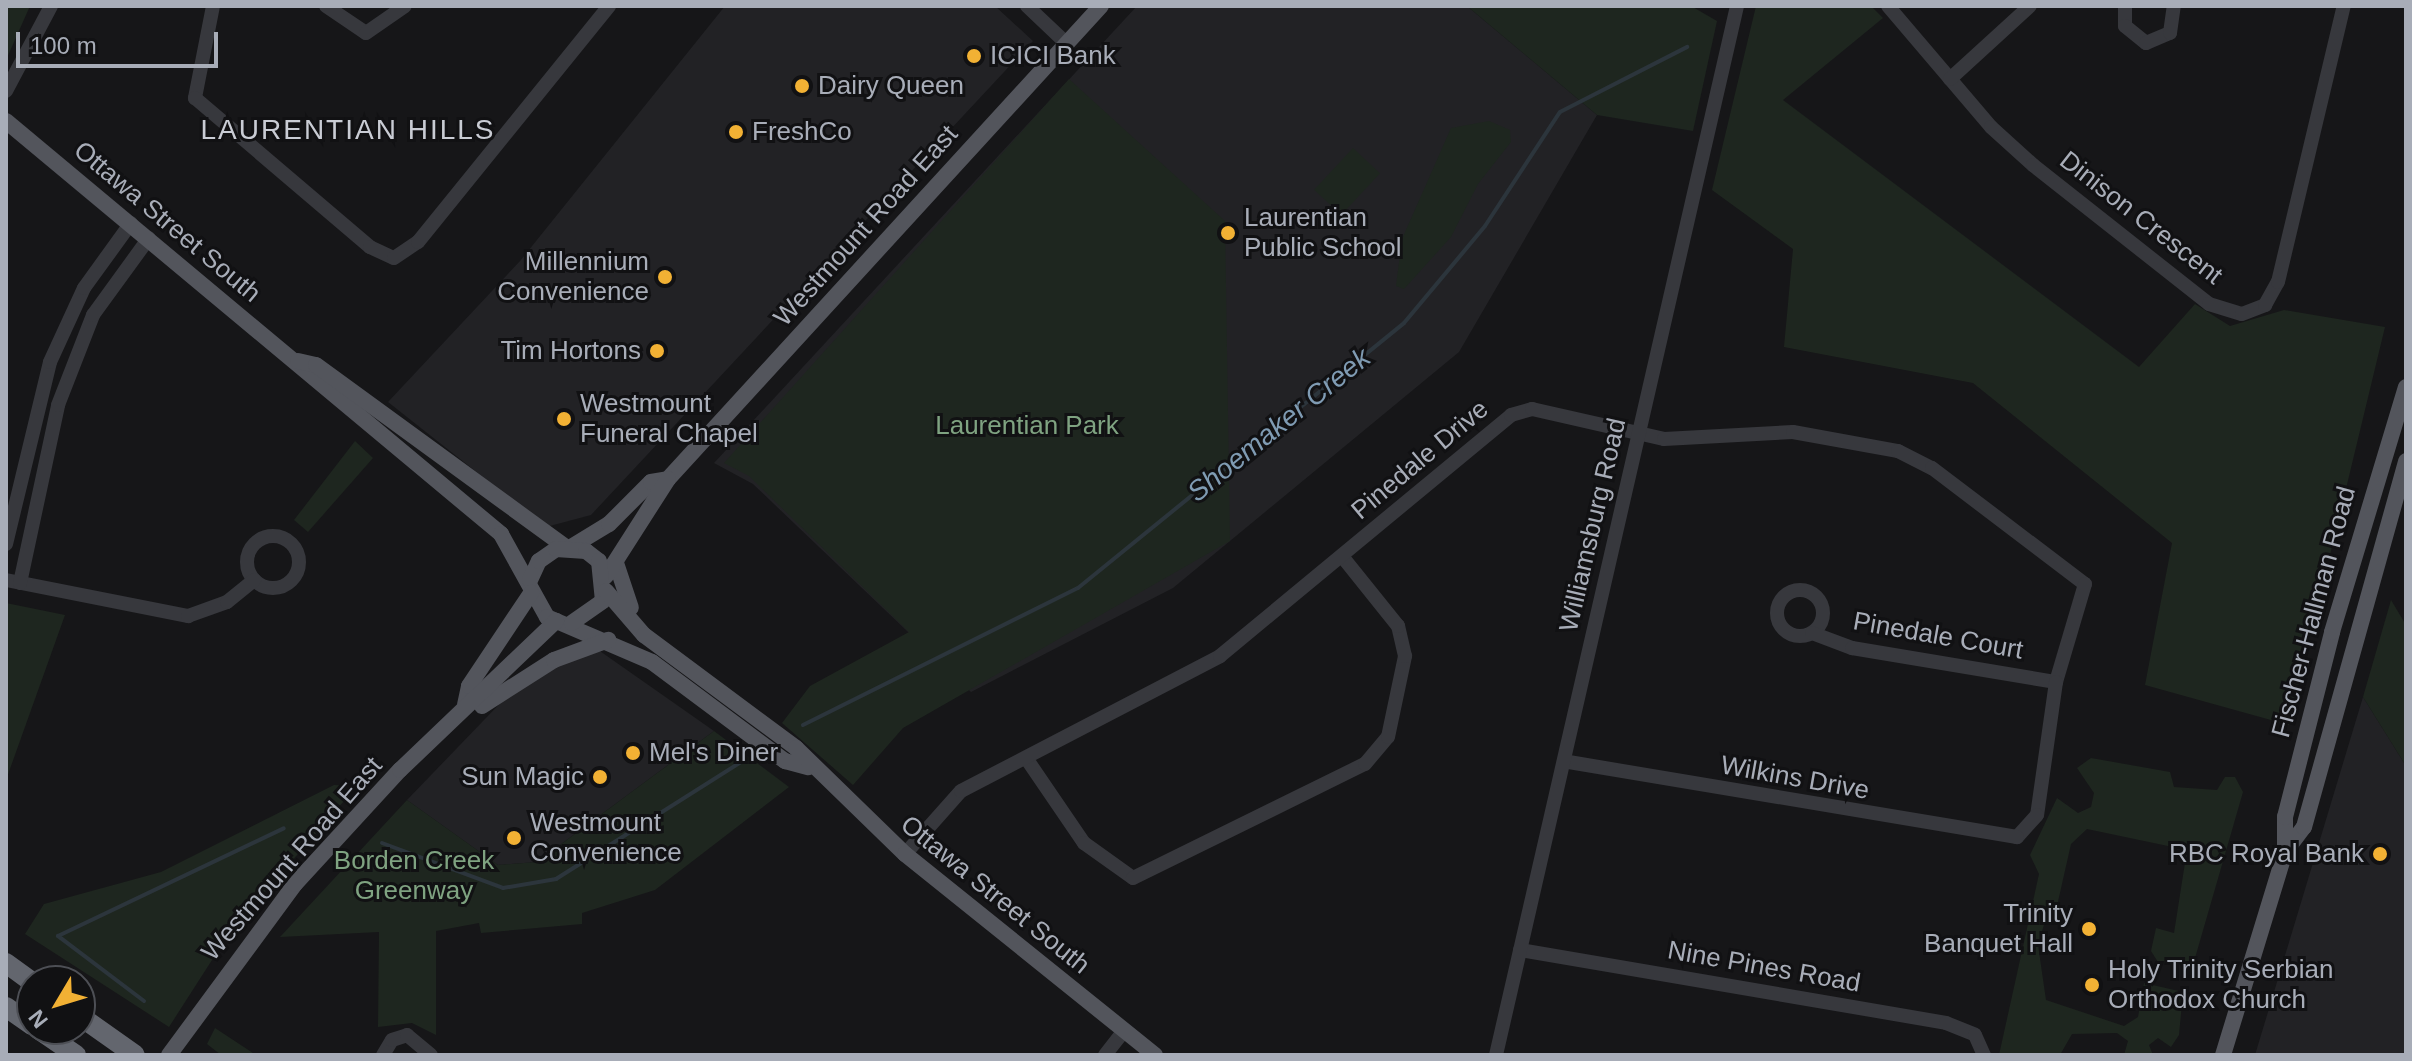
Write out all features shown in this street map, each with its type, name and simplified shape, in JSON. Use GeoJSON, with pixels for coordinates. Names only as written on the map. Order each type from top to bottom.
{"type":"FeatureCollection","features":[{"type":"Feature","properties":{"kind":"highway"},"geometry":{"type":"LineString","coordinates":[[96,1028],[127,1050]]}},
{"type":"Feature","properties":{"kind":"main road","name":"Westmount Road East"},"geometry":{"type":"LineString","coordinates":[[668,479],[1101,6]]}},
{"type":"Feature","properties":{"kind":"main road","name":"Ottawa Street South"},"geometry":{"type":"LineString","coordinates":[[6,121],[298,361]]}},
{"type":"Feature","properties":{"kind":"main road"},"geometry":{"type":"LineString","coordinates":[[298,361],[316,365],[568,547],[586,551],[610,577],[644,635],[796,748],[808,767]]}},
{"type":"Feature","properties":{"kind":"main road"},"geometry":{"type":"LineString","coordinates":[[298,361],[307,376],[501,534],[530,586],[564,622],[608,640],[693,689],[785,761],[808,767]]}},
{"type":"Feature","properties":{"kind":"main road","name":"Fischer-Hallman Road"},"geometry":{"type":"LineString","coordinates":[[2223,1055],[2285,852],[2285,817],[2383,457],[2406,387]]}},
{"type":"Feature","properties":{"kind":"main road","name":"Fischer-Hallman Road"},"geometry":{"type":"LineString","coordinates":[[2285,852],[2304,827],[2406,462]]}},
{"type":"Feature","properties":{"kind":"main road"},"geometry":{"type":"LineString","coordinates":[[465,705],[469,686],[546,554],[568,547],[609,524],[651,482],[668,479]]}},
{"type":"Feature","properties":{"kind":"main road"},"geometry":{"type":"LineString","coordinates":[[564,622],[598,610],[610,577],[668,479]]}},
{"type":"Feature","properties":{"kind":"main road"},"geometry":{"type":"LineString","coordinates":[[610,577],[644,635]]}},
{"type":"Feature","properties":{"kind":"main road","name":"Westmount Road East"},"geometry":{"type":"LineString","coordinates":[[169,1055],[295,884],[465,705],[564,622]]}},
{"type":"Feature","properties":{"kind":"main road"},"geometry":{"type":"LineString","coordinates":[[451,719],[554,660],[608,640]]}},
{"type":"Feature","properties":{"kind":"main road","name":"Ottawa Street South"},"geometry":{"type":"LineString","coordinates":[[808,767],[905,854],[1155,1055]]}},
{"type":"Feature","properties":{"kind":"street"},"geometry":{"type":"LineString","coordinates":[[6,91],[51,6]]}},
{"type":"Feature","properties":{"kind":"street"},"geometry":{"type":"LineString","coordinates":[[213,6],[195,98],[370,247],[394,258],[418,242],[609,6]]}},
{"type":"Feature","properties":{"kind":"street"},"geometry":{"type":"LineString","coordinates":[[326,6],[366,33],[381,29],[405,6]]}},
{"type":"Feature","properties":{"kind":"street"},"geometry":{"type":"LineString","coordinates":[[1027,6],[1066,43]]}},
{"type":"Feature","properties":{"kind":"street","name":"Williamsburg Road"},"geometry":{"type":"LineString","coordinates":[[1496,1055],[1737,6]]}},
{"type":"Feature","properties":{"kind":"street","name":"Dinison Crescent"},"geometry":{"type":"LineString","coordinates":[[1888,6],[1950,79],[2033,165],[2209,304],[2242,314],[2265,305],[2278,282],[2344,6]]}},
{"type":"Feature","properties":{"kind":"street"},"geometry":{"type":"LineString","coordinates":[[1950,79],[2030,6]]}},
{"type":"Feature","properties":{"kind":"street"},"geometry":{"type":"LineString","coordinates":[[2125,6],[2125,26],[2146,43],[2170,33],[2174,6]]}},
{"type":"Feature","properties":{"kind":"street"},"geometry":{"type":"LineString","coordinates":[[6,544],[50,362],[84,288],[131,223]]}},
{"type":"Feature","properties":{"kind":"street"},"geometry":{"type":"LineString","coordinates":[[149,238],[93,315],[63,391],[13,581],[188,616],[227,602],[254,580]]}},
{"type":"Feature","properties":{"kind":"street","name":"Pinedale Drive"},"geometry":{"type":"LineString","coordinates":[[905,854],[961,791],[1220,656],[1511,415],[1561,412],[1691,442],[1793,432],[1898,451],[1932,468],[2085,584],[2056,682],[2037,815],[2017,837]]}},
{"type":"Feature","properties":{"kind":"street"},"geometry":{"type":"LineString","coordinates":[[2383,457],[2406,462]]}},
{"type":"Feature","properties":{"kind":"street"},"geometry":{"type":"LineString","coordinates":[[1026,758],[1084,843],[1133,878],[1365,764],[1388,737],[1405,656],[1398,626],[1342,556]]}},
{"type":"Feature","properties":{"kind":"street","name":"Pinedale Court"},"geometry":{"type":"LineString","coordinates":[[1812,633],[1852,648],[2056,682]]}},
{"type":"Feature","properties":{"kind":"street","name":"Wilkins Drive"},"geometry":{"type":"LineString","coordinates":[[1564,761],[2017,837]]}},
{"type":"Feature","properties":{"kind":"street","name":"Nine Pines Road"},"geometry":{"type":"LineString","coordinates":[[1520,950],[1946,1023],[1975,1035],[1984,1055]]}},
{"type":"Feature","properties":{"kind":"street"},"geometry":{"type":"LineString","coordinates":[[1105,1055],[1124,1031]]}},
{"type":"Feature","properties":{"kind":"street"},"geometry":{"type":"LineString","coordinates":[[383,1055],[392,1040],[407,1035],[431,1055]]}},
{"type":"Feature","properties":{"kind":"shaded area"},"geometry":{"type":"Polygon","coordinates":[[[725,6],[995,6],[1033,41],[591,515],[546,527],[388,402],[520,261],[725,6]]]}},
{"type":"Feature","properties":{"kind":"shaded area","name":"Laurentian Public School"},"geometry":{"type":"Polygon","coordinates":[[[1137,6],[1467,6],[1597,115],[1459,352],[1173,588],[971,692],[753,484],[714,463],[1137,6]]]}},
{"type":"Feature","properties":{"kind":"shaded area"},"geometry":{"type":"Polygon","coordinates":[[[587,642],[714,731],[537,862],[498,865],[407,800],[537,665],[587,642]]]}},
{"type":"Feature","properties":{"kind":"shaded area"},"geometry":{"type":"Polygon","coordinates":[[[2363,697],[2406,766],[2406,1055],[2255,1055],[2363,697]]]}},
{"type":"Feature","properties":{"kind":"green space"},"geometry":{"type":"Polygon","coordinates":[[[6,6],[30,6],[6,60],[6,6]]]}},
{"type":"Feature","properties":{"kind":"green space"},"geometry":{"type":"Polygon","coordinates":[[[1467,6],[1691,6],[1717,21],[1693,131],[1597,115],[1467,6]]]}},
{"type":"Feature","properties":{"kind":"green space"},"geometry":{"type":"Polygon","coordinates":[[[1756,6],[1871,6],[1883,18],[1783,100],[2139,367],[2195,304],[2230,326],[2284,310],[2385,327],[2289,725],[2145,685],[2172,543],[1973,383],[1784,347],[1793,249],[1712,190],[1756,6]]]}},
{"type":"Feature","properties":{"kind":"green space","name":"Laurentian Park"},"geometry":{"type":"Polygon","coordinates":[[[1069,79],[1225,221],[1230,541],[903,728],[853,785],[782,723],[810,686],[909,632],[749,476],[724,463],[1069,79]]]}},
{"type":"Feature","properties":{"kind":"green space"},"geometry":{"type":"Polygon","coordinates":[[[1489,121],[1510,130],[1511,142],[1478,184],[1451,237],[1404,289],[1396,286],[1402,239],[1451,128],[1489,121]]]}},
{"type":"Feature","properties":{"kind":"green space"},"geometry":{"type":"Polygon","coordinates":[[[1353,148],[1380,173],[1341,215],[1314,190],[1353,148]]]}},
{"type":"Feature","properties":{"kind":"green space"},"geometry":{"type":"Polygon","coordinates":[[[355,441],[373,458],[308,532],[294,520],[355,441]]]}},
{"type":"Feature","properties":{"kind":"green space"},"geometry":{"type":"Polygon","coordinates":[[[2391,600],[2406,625],[2406,766],[2363,697],[2391,600]]]}},
{"type":"Feature","properties":{"kind":"green space"},"geometry":{"type":"Polygon","coordinates":[[[6,603],[65,615],[6,780],[6,603]]]}},
{"type":"Feature","properties":{"kind":"green space","name":"Borden Creek Greenway"},"geometry":{"type":"Polygon","coordinates":[[[714,731],[789,787],[655,890],[582,913],[582,924],[481,933],[479,923],[436,931],[436,1035],[412,1023],[378,1027],[379,932],[280,937],[407,800],[498,865],[537,862],[714,731]]]}},
{"type":"Feature","properties":{"kind":"green space"},"geometry":{"type":"Polygon","coordinates":[[[2091,758],[2170,772],[2174,787],[2217,790],[2225,777],[2235,777],[2243,792],[2193,965],[2158,962],[2151,951],[2156,928],[2174,933],[2187,850],[2087,829],[2071,844],[2057,906],[2048,911],[2038,945],[2046,1000],[2124,1026],[2138,1017],[2144,983],[2183,992],[2179,1035],[2171,1047],[2158,1038],[2149,1045],[2153,1055],[2124,1055],[2128,1041],[2117,1033],[2072,1034],[2060,1055],[1999,1055],[2039,874],[2030,855],[2057,798],[2078,813],[2091,807],[2094,793],[2077,768],[2091,758]]]}},
{"type":"Feature","properties":{"kind":"green space","name":"Borden Creek Greenway"},"geometry":{"type":"Polygon","coordinates":[[[334,785],[357,786],[230,932],[169,1027],[96,980],[96,965],[73,965],[25,934],[44,904],[161,872],[334,785]]]}},
{"type":"Feature","properties":{"kind":"green space"},"geometry":{"type":"Polygon","coordinates":[[[215,1028],[256,1055],[221,1055],[207,1044],[215,1028]]]}},
{"type":"Feature","properties":{"kind":"waterway","name":"Shoemaker Creek"},"geometry":{"type":"LineString","coordinates":[[803,725],[1078,588],[1404,323],[1485,226],[1560,112],[1687,47]]}},
{"type":"Feature","properties":{"kind":"waterway","name":"Shoemaker Creek"},"geometry":{"type":"LineString","coordinates":[[382,843],[503,888],[556,879],[744,760]]}},
{"type":"Feature","properties":{"kind":"waterway","name":"Shoemaker Creek"},"geometry":{"type":"LineString","coordinates":[[144,1001],[58,936],[284,828]]}},
{"type":"Feature","properties":{"kind":"place","name":"ICICI Bank"},"geometry":{"type":"Point","coordinates":[974,56]}},
{"type":"Feature","properties":{"kind":"place","name":"Dairy Queen"},"geometry":{"type":"Point","coordinates":[802,86]}},
{"type":"Feature","properties":{"kind":"place","name":"FreshCo"},"geometry":{"type":"Point","coordinates":[736,132]}},
{"type":"Feature","properties":{"kind":"place","name":"Laurentian Public School"},"geometry":{"type":"Point","coordinates":[1228,233]}},
{"type":"Feature","properties":{"kind":"place","name":"Millennium Convenience"},"geometry":{"type":"Point","coordinates":[665,277]}},
{"type":"Feature","properties":{"kind":"place","name":"Tim Hortons"},"geometry":{"type":"Point","coordinates":[657,351]}},
{"type":"Feature","properties":{"kind":"place","name":"Westmount Funeral Chapel"},"geometry":{"type":"Point","coordinates":[564,419]}},
{"type":"Feature","properties":{"kind":"place","name":"Mel's Diner"},"geometry":{"type":"Point","coordinates":[633,753]}},
{"type":"Feature","properties":{"kind":"place","name":"Sun Magic"},"geometry":{"type":"Point","coordinates":[600,777]}},
{"type":"Feature","properties":{"kind":"place","name":"Westmount Convenience"},"geometry":{"type":"Point","coordinates":[514,838]}},
{"type":"Feature","properties":{"kind":"place","name":"RBC Royal Bank"},"geometry":{"type":"Point","coordinates":[2380,854]}},
{"type":"Feature","properties":{"kind":"place","name":"Trinity Banquet Hall"},"geometry":{"type":"Point","coordinates":[2089,929]}},
{"type":"Feature","properties":{"kind":"place","name":"Holy Trinity Serbian Orthodox Church"},"geometry":{"type":"Point","coordinates":[2092,985]}},
{"type":"Feature","properties":{"kind":"district","name":"LAURENTIAN HILLS"},"geometry":{"type":"Point","coordinates":[348,130]}}]}
